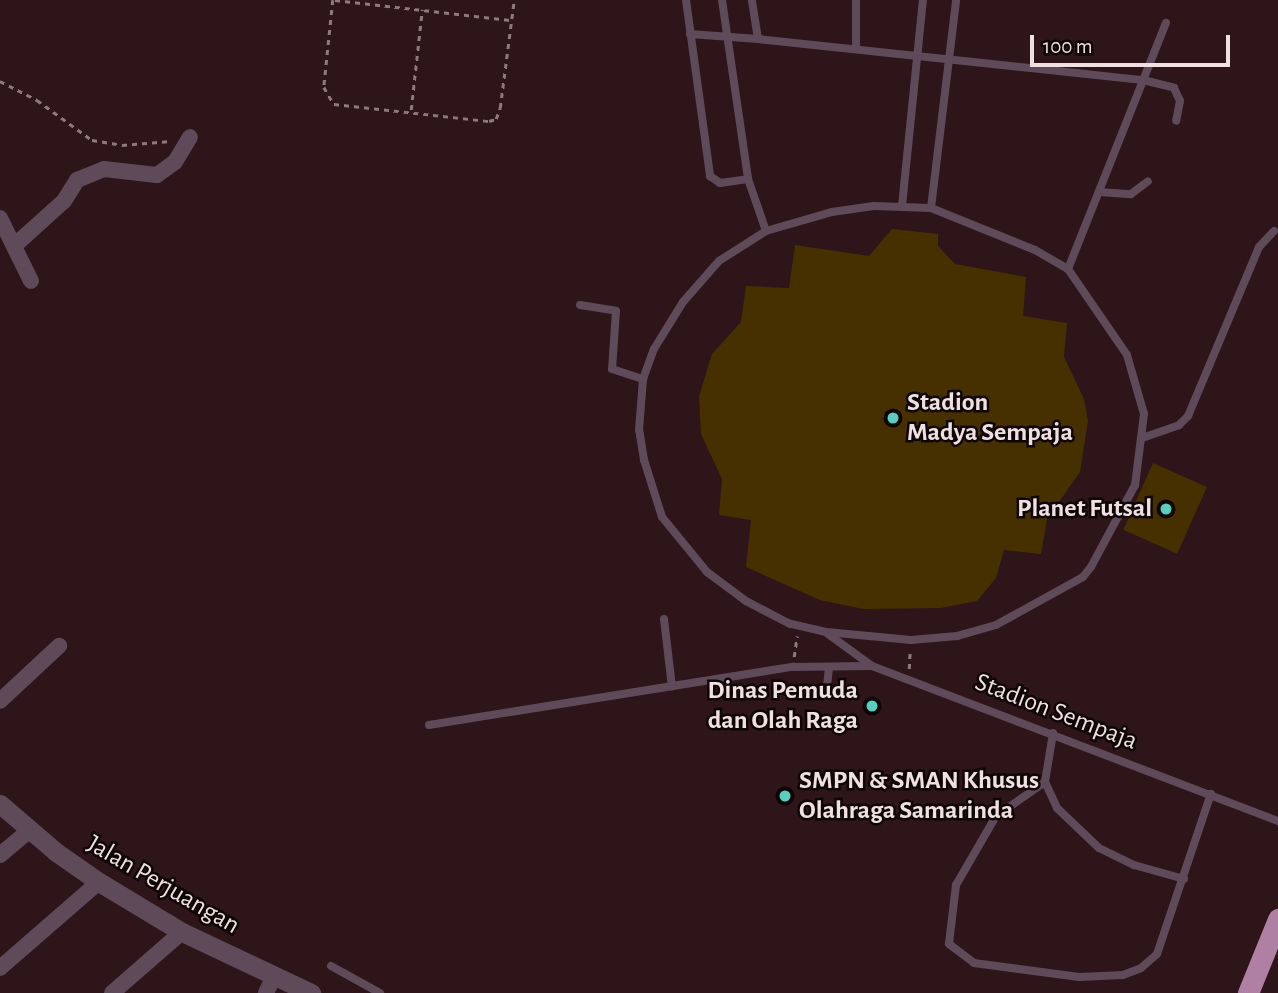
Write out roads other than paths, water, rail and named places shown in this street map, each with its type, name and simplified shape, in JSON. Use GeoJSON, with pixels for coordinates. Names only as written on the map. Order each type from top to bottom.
{"type":"FeatureCollection","features":[{"type":"Feature","properties":{"kind":"highway"},"geometry":{"type":"LineString","coordinates":[[1250,992],[1276,932]]}},
{"type":"Feature","properties":{"kind":"street"},"geometry":{"type":"LineString","coordinates":[[13,246],[64,201],[77,180],[104,169],[157,175],[175,162],[190,137]]}},
{"type":"Feature","properties":{"kind":"street"},"geometry":{"type":"LineString","coordinates":[[0,218],[31,281]]}},
{"type":"Feature","properties":{"kind":"street"},"geometry":{"type":"LineString","coordinates":[[0,701],[59,646]]}},
{"type":"Feature","properties":{"kind":"street","name":"Jalan Perjuangan"},"geometry":{"type":"LineString","coordinates":[[0,804],[29,831],[99,882],[270,984],[311,993]]}},
{"type":"Feature","properties":{"kind":"street"},"geometry":{"type":"LineString","coordinates":[[0,855],[29,831]]}},
{"type":"Feature","properties":{"kind":"street"},"geometry":{"type":"LineString","coordinates":[[0,968],[99,882]]}},
{"type":"Feature","properties":{"kind":"street"},"geometry":{"type":"LineString","coordinates":[[112,993],[182,932]]}},
{"type":"Feature","properties":{"kind":"lane"},"geometry":{"type":"LineString","coordinates":[[686,0],[710,176],[720,183],[748,179]]}},
{"type":"Feature","properties":{"kind":"lane"},"geometry":{"type":"LineString","coordinates":[[722,0],[748,179],[766,231]]}},
{"type":"Feature","properties":{"kind":"lane"},"geometry":{"type":"LineString","coordinates":[[752,0],[758,39]]}},
{"type":"Feature","properties":{"kind":"lane"},"geometry":{"type":"LineString","coordinates":[[856,0],[856,48]]}},
{"type":"Feature","properties":{"kind":"lane"},"geometry":{"type":"LineString","coordinates":[[902,206],[923,0]]}},
{"type":"Feature","properties":{"kind":"lane"},"geometry":{"type":"LineString","coordinates":[[931,208],[956,0]]}},
{"type":"Feature","properties":{"kind":"lane"},"geometry":{"type":"LineString","coordinates":[[1068,269],[1166,23]]}},
{"type":"Feature","properties":{"kind":"lane"},"geometry":{"type":"LineString","coordinates":[[690,34],[856,48],[1143,79],[1174,88],[1180,101],[1176,121]]}},
{"type":"Feature","properties":{"kind":"lane"},"geometry":{"type":"LineString","coordinates":[[1099,192],[1131,194],[1148,181]]}},
{"type":"Feature","properties":{"kind":"lane","name":"Stadion Sempaja"},"geometry":{"type":"LineString","coordinates":[[902,206],[931,208],[1035,250],[1068,269],[1127,355],[1144,414],[1135,485],[1112,535],[1083,577],[996,625],[957,636],[911,640],[826,632],[799,625],[746,601],[707,572],[662,517],[639,429],[643,379],[654,349],[683,302],[719,261],[766,231],[832,212],[902,206]]}},
{"type":"Feature","properties":{"kind":"lane"},"geometry":{"type":"LineString","coordinates":[[1142,438],[1178,425],[1188,416],[1259,247],[1274,231]]}},
{"type":"Feature","properties":{"kind":"lane"},"geometry":{"type":"LineString","coordinates":[[580,305],[616,311],[612,369],[643,379]]}},
{"type":"Feature","properties":{"kind":"lane"},"geometry":{"type":"LineString","coordinates":[[664,619],[672,687]]}},
{"type":"Feature","properties":{"kind":"lane","name":"Stadion Sempaja"},"geometry":{"type":"LineString","coordinates":[[826,632],[872,666],[908,676],[1278,821]]}},
{"type":"Feature","properties":{"kind":"lane"},"geometry":{"type":"LineString","coordinates":[[429,725],[793,667],[872,666]]}},
{"type":"Feature","properties":{"kind":"lane"},"geometry":{"type":"LineString","coordinates":[[825,696],[829,667]]}},
{"type":"Feature","properties":{"kind":"lane"},"geometry":{"type":"LineString","coordinates":[[1053,733],[1045,782],[1057,808],[1099,848],[1134,865],[1184,879]]}},
{"type":"Feature","properties":{"kind":"lane"},"geometry":{"type":"LineString","coordinates":[[1045,782],[996,816],[956,886],[948,924],[949,944],[960,955],[997,970],[1079,976],[1123,975],[1141,968],[1157,954],[1211,794]]}},
{"type":"Feature","properties":{"kind":"lane"},"geometry":{"type":"LineString","coordinates":[[331,966],[380,993]]}},
{"type":"Feature","properties":{"kind":"place","name":"Stadion Madya Sempaja"},"geometry":{"type":"Point","coordinates":[893,418]}},
{"type":"Feature","properties":{"kind":"place","name":"Planet Futsal"},"geometry":{"type":"Point","coordinates":[1166,509]}},
{"type":"Feature","properties":{"kind":"place","name":"Dinas Pemuda dan Olah Raga"},"geometry":{"type":"Point","coordinates":[872,706]}},
{"type":"Feature","properties":{"kind":"place","name":"SMPN & SMAN Khusus Olahraga Samarinda"},"geometry":{"type":"Point","coordinates":[785,796]}}]}
